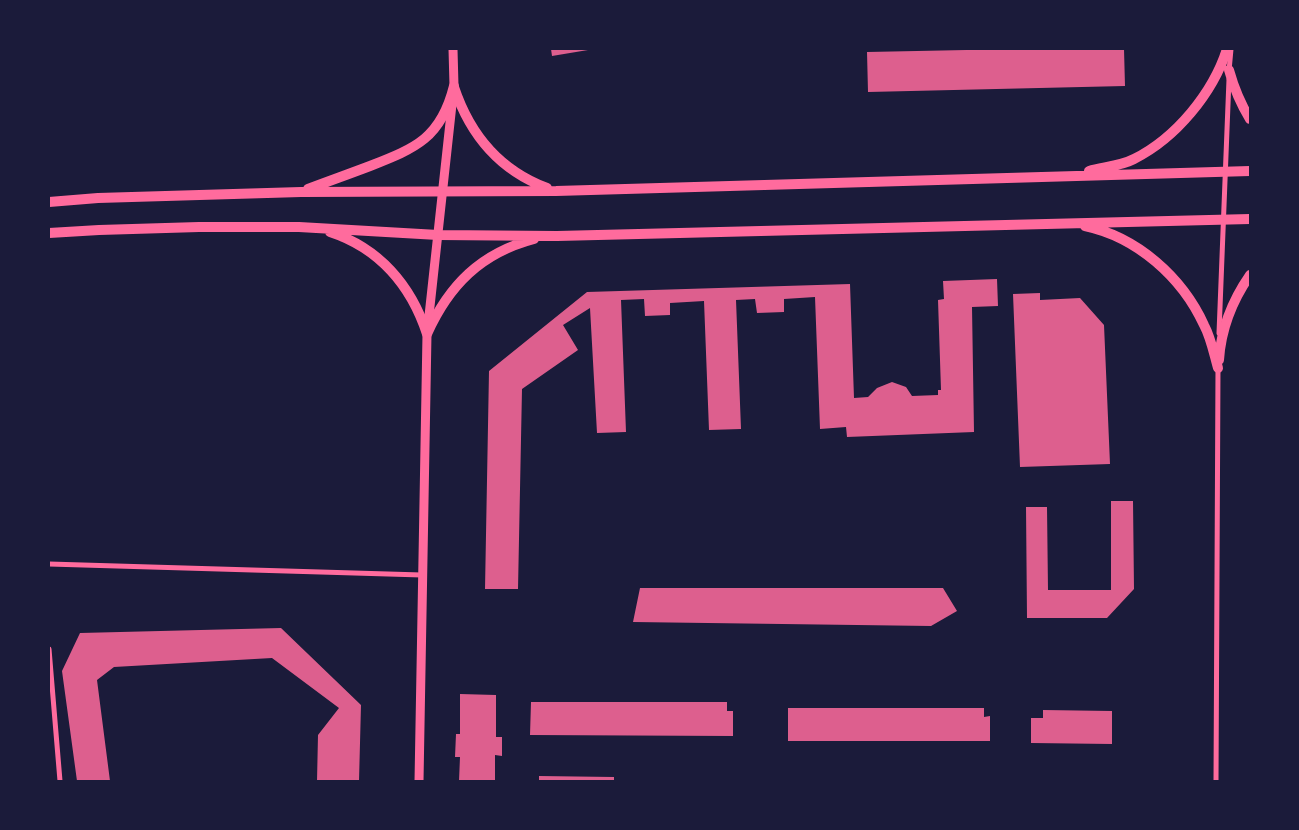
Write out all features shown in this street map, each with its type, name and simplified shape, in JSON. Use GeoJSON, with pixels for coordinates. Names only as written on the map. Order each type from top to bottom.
{"type":"FeatureCollection","features":[{"type":"Feature","properties":{"kind":"main road"},"geometry":{"type":"LineString","coordinates":[[1068,176],[1132,160],[1172,132],[1203,96],[1216,75],[1227,49]]}},
{"type":"Feature","properties":{"kind":"main road"},"geometry":{"type":"LineString","coordinates":[[1229,70],[1234,89],[1250,119]]}},
{"type":"Feature","properties":{"kind":"main road"},"geometry":{"type":"LineString","coordinates":[[454,86],[466,118],[487,147],[518,174],[536,184],[556,191]]}},
{"type":"Feature","properties":{"kind":"main road"},"geometry":{"type":"LineString","coordinates":[[301,192],[398,156],[414,147],[429,136],[441,121],[449,104],[454,86]]}},
{"type":"Feature","properties":{"kind":"main road"},"geometry":{"type":"LineString","coordinates":[[49,202],[98,198],[301,192],[556,191],[1250,170]]}},
{"type":"Feature","properties":{"kind":"main road"},"geometry":{"type":"LineString","coordinates":[[49,233],[199,227],[317,228],[438,235],[557,236],[1250,219]]}},
{"type":"Feature","properties":{"kind":"main road"},"geometry":{"type":"LineString","coordinates":[[1070,223],[1092,227],[1132,244],[1151,257],[1167,272],[1182,288],[1205,326],[1218,368]]}},
{"type":"Feature","properties":{"kind":"main road"},"geometry":{"type":"LineString","coordinates":[[317,228],[339,235],[359,245],[395,274],[409,292],[420,313],[427,334]]}},
{"type":"Feature","properties":{"kind":"main road"},"geometry":{"type":"LineString","coordinates":[[427,334],[437,311],[451,291],[468,273],[488,258],[510,247],[533,240],[557,236]]}},
{"type":"Feature","properties":{"kind":"main road"},"geometry":{"type":"LineString","coordinates":[[1218,368],[1224,326],[1232,306],[1250,275]]}},
{"type":"Feature","properties":{"kind":"street"},"geometry":{"type":"LineString","coordinates":[[419,781],[427,334],[454,86],[453,49]]}},
{"type":"Feature","properties":{"kind":"street"},"geometry":{"type":"LineString","coordinates":[[1216,781],[1218,368],[1231,49]]}},
{"type":"Feature","properties":{"kind":"street"},"geometry":{"type":"LineString","coordinates":[[49,564],[422,575]]}},
{"type":"Feature","properties":{"kind":"street"},"geometry":{"type":"LineString","coordinates":[[49,649],[60,781]]}},
{"type":"Feature","properties":{"kind":"building"},"geometry":{"type":"Polygon","coordinates":[[[551,49],[588,49],[588,50],[552,56],[551,49]]]}},
{"type":"Feature","properties":{"kind":"building"},"geometry":{"type":"Polygon","coordinates":[[[1124,49],[1125,86],[868,92],[867,52],[1124,49]]]}},
{"type":"Feature","properties":{"kind":"building"},"geometry":{"type":"Polygon","coordinates":[[[997,279],[998,306],[972,307],[974,432],[847,437],[846,427],[820,429],[815,297],[784,299],[784,312],[757,313],[755,299],[736,300],[741,429],[709,430],[704,301],[670,303],[670,315],[645,316],[644,299],[621,300],[626,432],[597,433],[590,308],[563,325],[578,350],[522,389],[518,589],[485,589],[489,371],[587,292],[850,284],[854,398],[868,397],[877,388],[892,382],[906,387],[912,396],[938,395],[938,390],[941,390],[938,300],[944,299],[943,281],[997,279]]]}},
{"type":"Feature","properties":{"kind":"building"},"geometry":{"type":"Polygon","coordinates":[[[1040,293],[1040,300],[1080,298],[1104,325],[1110,464],[1020,467],[1013,294],[1040,293]]]}},
{"type":"Feature","properties":{"kind":"building"},"geometry":{"type":"Polygon","coordinates":[[[1111,501],[1133,501],[1134,589],[1107,618],[1027,618],[1026,507],[1047,507],[1048,590],[1111,590],[1111,501]]]}},
{"type":"Feature","properties":{"kind":"building"},"geometry":{"type":"Polygon","coordinates":[[[640,588],[943,588],[957,611],[931,626],[633,622],[640,588]]]}},
{"type":"Feature","properties":{"kind":"building"},"geometry":{"type":"Polygon","coordinates":[[[281,628],[361,705],[359,781],[317,781],[318,735],[339,708],[272,658],[114,667],[97,680],[110,781],[77,781],[62,671],[80,633],[281,628]]]}},
{"type":"Feature","properties":{"kind":"building"},"geometry":{"type":"Polygon","coordinates":[[[460,694],[496,695],[496,737],[502,737],[502,756],[495,755],[495,781],[459,781],[460,757],[455,757],[456,734],[460,734],[460,694]]]}},
{"type":"Feature","properties":{"kind":"building"},"geometry":{"type":"Polygon","coordinates":[[[531,702],[727,702],[727,711],[733,711],[733,736],[530,735],[531,702]]]}},
{"type":"Feature","properties":{"kind":"building"},"geometry":{"type":"Polygon","coordinates":[[[788,708],[984,708],[984,717],[990,716],[990,741],[788,741],[788,708]]]}},
{"type":"Feature","properties":{"kind":"building"},"geometry":{"type":"Polygon","coordinates":[[[1043,710],[1112,711],[1112,744],[1031,743],[1031,718],[1043,718],[1043,710]]]}},
{"type":"Feature","properties":{"kind":"building"},"geometry":{"type":"Polygon","coordinates":[[[539,776],[614,777],[614,781],[539,781],[539,776]]]}}]}
